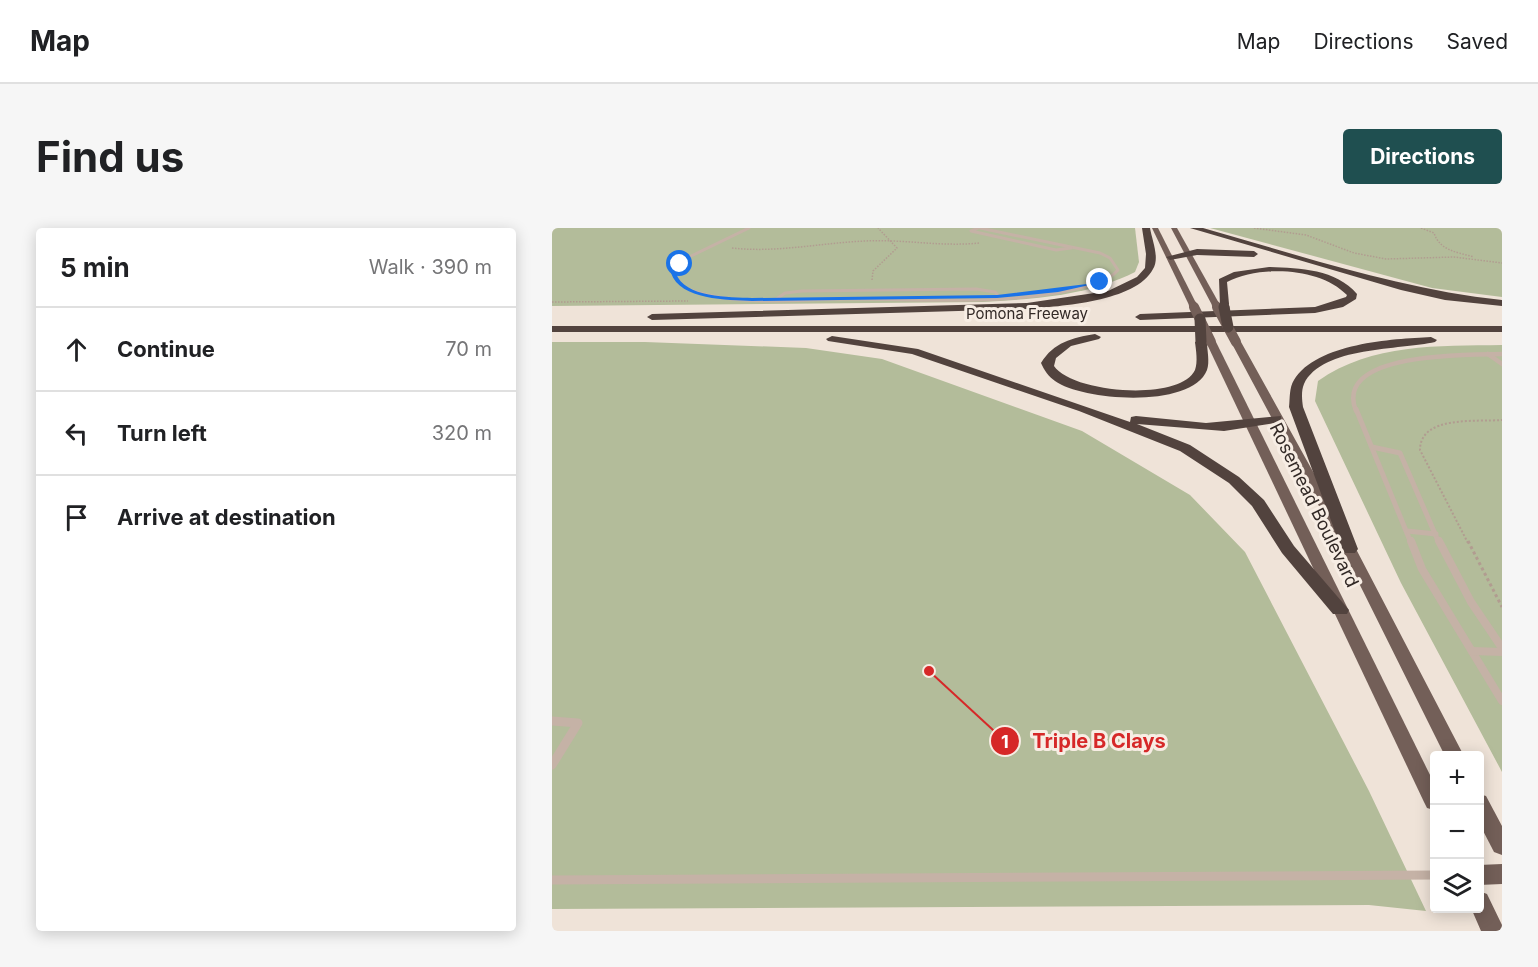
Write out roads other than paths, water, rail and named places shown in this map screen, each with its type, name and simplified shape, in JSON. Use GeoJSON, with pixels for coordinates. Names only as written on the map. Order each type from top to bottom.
{"type":"FeatureCollection","features":[{"type":"Feature","properties":{"kind":"highway"},"geometry":{"type":"LineString","coordinates":[[612,318],[953,309],[1027,306],[1075,300],[1123,288],[1143,277],[1150,264],[1146,228]]}},
{"type":"Feature","properties":{"kind":"highway"},"geometry":{"type":"LineString","coordinates":[[1194,228],[1404,288],[1445,297],[1502,303]]}},
{"type":"Feature","properties":{"kind":"highway"},"geometry":{"type":"LineString","coordinates":[[1170,257],[1187,253],[1240,253],[1306,261]]}},
{"type":"Feature","properties":{"kind":"highway"},"geometry":{"type":"LineString","coordinates":[[1135,318],[1315,309],[1339,305],[1351,298],[1352,294],[1342,284],[1312,274],[1281,270],[1251,271],[1228,277],[1222,281],[1220,304],[1228,327]]}},
{"type":"Feature","properties":{"kind":"highway","name":"Pomona Freeway"},"geometry":{"type":"LineString","coordinates":[[552,318],[1502,318]]}},
{"type":"Feature","properties":{"kind":"highway"},"geometry":{"type":"LineString","coordinates":[[1200,319],[1206,342],[1201,370],[1192,380],[1158,392],[1133,394],[1082,388],[1063,381],[1051,371],[1047,363],[1051,354],[1059,346],[1096,337],[1358,329]]}},
{"type":"Feature","properties":{"kind":"highway","name":"Pomona Freeway"},"geometry":{"type":"LineString","coordinates":[[552,328],[1502,329]]}},
{"type":"Feature","properties":{"kind":"highway"},"geometry":{"type":"LineString","coordinates":[[604,329],[633,334],[840,340],[893,346],[1084,408],[1185,448],[1234,480],[1258,502],[1288,549],[1340,610]]}},
{"type":"Feature","properties":{"kind":"highway"},"geometry":{"type":"LineString","coordinates":[[1349,549],[1296,407],[1296,393],[1300,380],[1325,362],[1372,346],[1502,337]]}},
{"type":"Feature","properties":{"kind":"highway"},"geometry":{"type":"LineString","coordinates":[[1084,408],[1161,423],[1251,426],[1276,419]]}},
{"type":"Feature","properties":{"kind":"main road"},"geometry":{"type":"LineString","coordinates":[[1155,228],[1200,319]]}},
{"type":"Feature","properties":{"kind":"main road"},"geometry":{"type":"LineString","coordinates":[[1174,228],[1187,253],[1220,304]]}},
{"type":"Feature","properties":{"kind":"main road","name":"Rosemead Boulevard"},"geometry":{"type":"LineString","coordinates":[[1228,327],[1276,419],[1349,549],[1452,751]]}},
{"type":"Feature","properties":{"kind":"main road","name":"Rosemead Boulevard"},"geometry":{"type":"LineString","coordinates":[[1206,342],[1251,426],[1340,610],[1409,745],[1430,793]]}},
{"type":"Feature","properties":{"kind":"main road"},"geometry":{"type":"LineString","coordinates":[[1481,805],[1502,846]]}},
{"type":"Feature","properties":{"kind":"main road"},"geometry":{"type":"LineString","coordinates":[[1484,875],[1502,874]]}},
{"type":"Feature","properties":{"kind":"main road"},"geometry":{"type":"LineString","coordinates":[[1484,912],[1493,931]]}},
{"type":"Feature","properties":{"kind":"lane"},"geometry":{"type":"LineString","coordinates":[[749,228],[689,257],[674,273],[676,281],[689,290],[712,295],[776,300],[999,297],[1084,287],[1114,276],[1118,270],[1110,258],[1073,247],[979,228],[971,231],[1056,250],[1073,247]]}},
{"type":"Feature","properties":{"kind":"lane"},"geometry":{"type":"LineString","coordinates":[[776,300],[791,291],[976,289],[995,292],[999,297]]}},
{"type":"Feature","properties":{"kind":"lane"},"geometry":{"type":"LineString","coordinates":[[1488,354],[1502,364]]}},
{"type":"Feature","properties":{"kind":"lane"},"geometry":{"type":"LineString","coordinates":[[1502,354],[1414,359],[1390,364],[1362,379],[1354,391],[1354,405],[1422,569],[1502,701]]}},
{"type":"Feature","properties":{"kind":"lane"},"geometry":{"type":"LineString","coordinates":[[1372,447],[1400,453],[1436,534],[1471,602],[1502,650]]}},
{"type":"Feature","properties":{"kind":"lane"},"geometry":{"type":"LineString","coordinates":[[1407,531],[1436,534]]}},
{"type":"Feature","properties":{"kind":"lane"},"geometry":{"type":"LineString","coordinates":[[1472,651],[1502,650]]}},
{"type":"Feature","properties":{"kind":"lane"},"geometry":{"type":"LineString","coordinates":[[552,721],[577,721],[578,723],[552,765]]}},
{"type":"Feature","properties":{"kind":"lane"},"geometry":{"type":"LineString","coordinates":[[552,880],[1430,874]]}},
{"type":"Feature","properties":{"kind":"place","name":"Triple B Clays"},"geometry":{"type":"Point","coordinates":[929,671]}}]}
